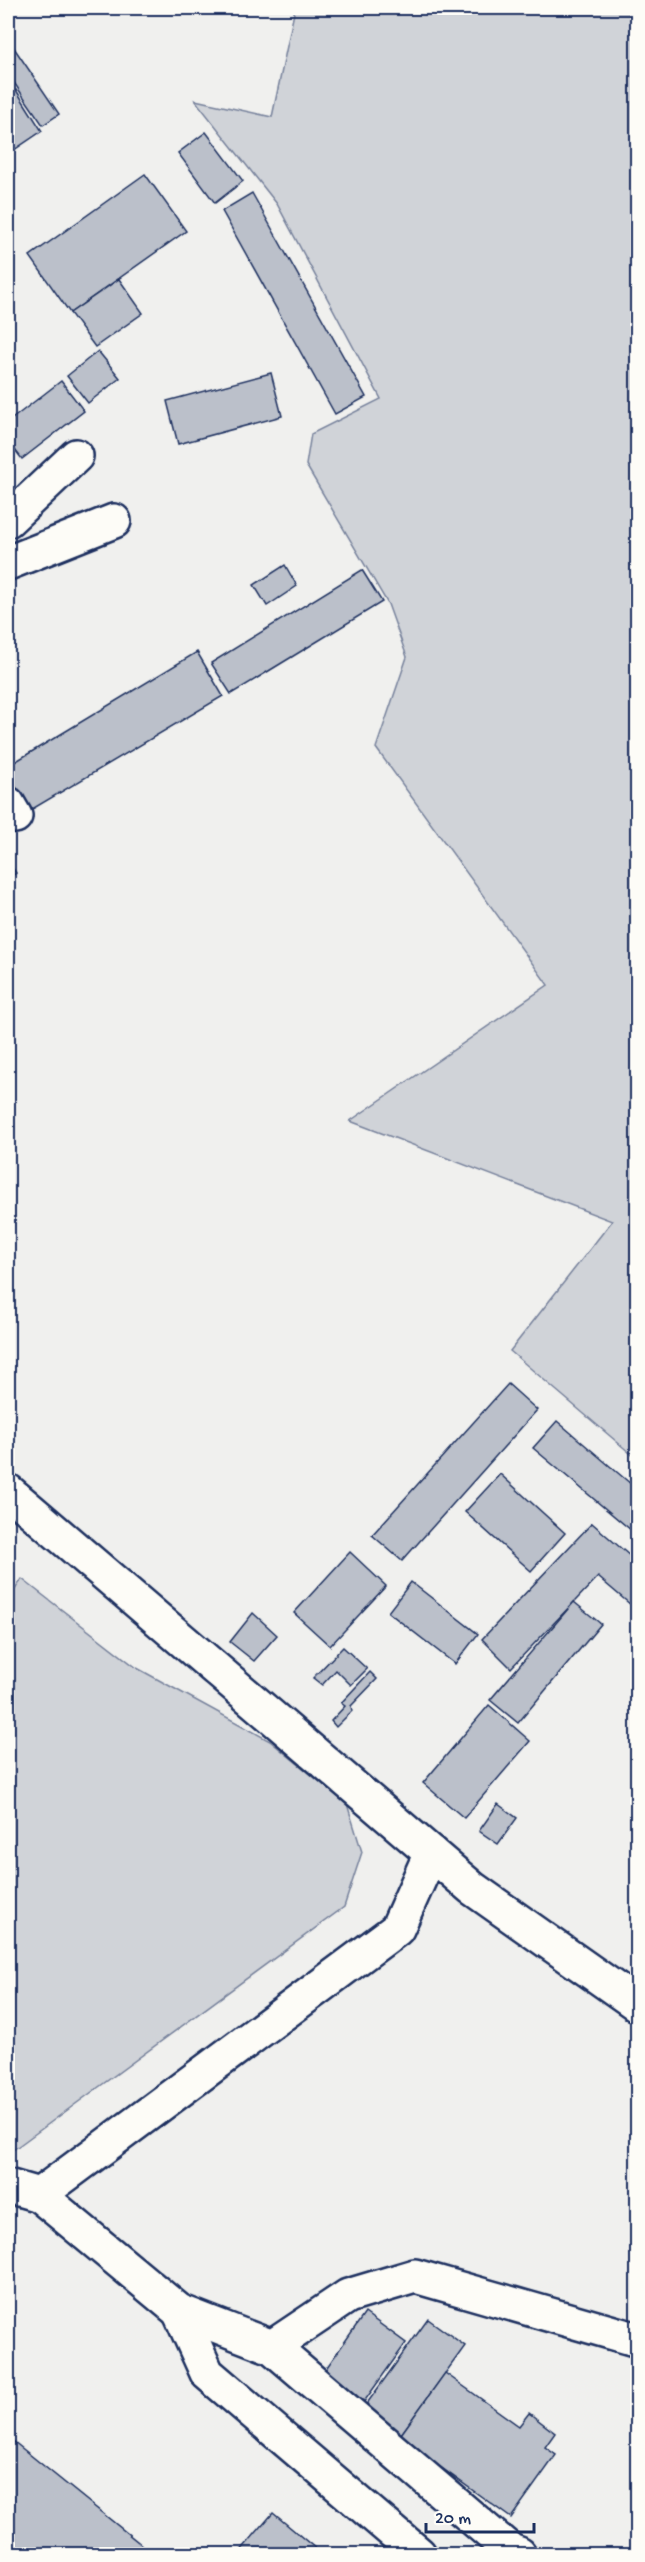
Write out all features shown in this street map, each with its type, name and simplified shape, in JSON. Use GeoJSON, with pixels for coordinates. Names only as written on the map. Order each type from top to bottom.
{"type":"FeatureCollection","features":[{"type":"Feature","properties":{"kind":"street"},"geometry":{"type":"LineString","coordinates":[[8,520],[76,456]]}},
{"type":"Feature","properties":{"kind":"street"},"geometry":{"type":"LineString","coordinates":[[8,563],[114,521]]}},
{"type":"Feature","properties":{"kind":"street"},"geometry":{"type":"LineString","coordinates":[[8,1491],[472,1888],[638,2005]]}},
{"type":"Feature","properties":{"kind":"street"},"geometry":{"type":"LineString","coordinates":[[39,2195],[397,1929],[431,1853]]}},
{"type":"Feature","properties":{"kind":"street"},"geometry":{"type":"LineString","coordinates":[[8,2186],[39,2195],[179,2311],[273,2347],[514,2553]]}},
{"type":"Feature","properties":{"kind":"street"},"geometry":{"type":"LineString","coordinates":[[273,2347],[348,2296],[416,2276],[638,2340]]}},
{"type":"Feature","properties":{"kind":"street"},"geometry":{"type":"LineString","coordinates":[[179,2311],[207,2373],[419,2554]]}},
{"type":"Feature","properties":{"kind":"shaded area"},"geometry":{"type":"Polygon","coordinates":[[[295,8],[637,8],[637,1459],[510,1351],[612,1221],[350,1121],[548,985],[376,748],[407,657],[388,604],[306,465],[311,434],[381,399],[277,204],[195,100],[272,117],[295,8]]]}},
{"type":"Feature","properties":{"kind":"shaded area"},"geometry":{"type":"Polygon","coordinates":[[[22,1579],[137,1668],[270,1741],[347,1804],[362,1852],[344,1907],[13,2150],[8,2148],[8,1600],[22,1579]]]}},
{"type":"Feature","properties":{"kind":"building"},"geometry":{"type":"Polygon","coordinates":[[[8,39],[59,114],[43,125],[8,74],[8,39]]]}},
{"type":"Feature","properties":{"kind":"building"},"geometry":{"type":"Polygon","coordinates":[[[16,90],[42,131],[8,154],[8,96],[16,90]]]}},
{"type":"Feature","properties":{"kind":"building"},"geometry":{"type":"Polygon","coordinates":[[[206,132],[243,181],[215,203],[178,153],[206,132]]]}},
{"type":"Feature","properties":{"kind":"building"},"geometry":{"type":"Polygon","coordinates":[[[145,174],[186,231],[70,313],[30,256],[145,174]]]}},
{"type":"Feature","properties":{"kind":"building"},"geometry":{"type":"Polygon","coordinates":[[[252,193],[366,397],[335,414],[222,211],[252,193]]]}},
{"type":"Feature","properties":{"kind":"building"},"geometry":{"type":"Polygon","coordinates":[[[119,279],[143,313],[95,347],[70,313],[119,279]]]}},
{"type":"Feature","properties":{"kind":"building"},"geometry":{"type":"Polygon","coordinates":[[[98,351],[120,378],[88,403],[67,376],[98,351]]]}},
{"type":"Feature","properties":{"kind":"building"},"geometry":{"type":"Polygon","coordinates":[[[271,373],[282,416],[178,444],[167,401],[271,373]]]}},
{"type":"Feature","properties":{"kind":"building"},"geometry":{"type":"Polygon","coordinates":[[[61,381],[84,411],[22,459],[8,441],[8,422],[61,381]]]}},
{"type":"Feature","properties":{"kind":"building"},"geometry":{"type":"Polygon","coordinates":[[[285,565],[297,586],[267,606],[254,585],[285,565]]]}},
{"type":"Feature","properties":{"kind":"building"},"geometry":{"type":"Polygon","coordinates":[[[362,570],[382,602],[231,694],[211,663],[362,570]]]}},
{"type":"Feature","properties":{"kind":"building"},"geometry":{"type":"Polygon","coordinates":[[[197,652],[223,696],[29,811],[8,773],[8,766],[197,652]]]}},
{"type":"Feature","properties":{"kind":"building"},"geometry":{"type":"Polygon","coordinates":[[[8,861],[16,873],[8,879],[8,861]]]}},
{"type":"Feature","properties":{"kind":"building"},"geometry":{"type":"Polygon","coordinates":[[[508,1384],[537,1410],[402,1561],[372,1535],[508,1384]]]}},
{"type":"Feature","properties":{"kind":"building"},"geometry":{"type":"Polygon","coordinates":[[[557,1421],[638,1490],[638,1536],[533,1448],[557,1421]]]}},
{"type":"Feature","properties":{"kind":"building"},"geometry":{"type":"Polygon","coordinates":[[[500,1474],[565,1533],[531,1571],[465,1512],[500,1474]]]}},
{"type":"Feature","properties":{"kind":"building"},"geometry":{"type":"Polygon","coordinates":[[[592,1523],[638,1563],[638,1611],[598,1577],[511,1668],[482,1639],[592,1523]]]}},
{"type":"Feature","properties":{"kind":"building"},"geometry":{"type":"Polygon","coordinates":[[[350,1552],[386,1586],[330,1646],[294,1613],[350,1552]]]}},
{"type":"Feature","properties":{"kind":"building"},"geometry":{"type":"Polygon","coordinates":[[[411,1582],[478,1634],[455,1664],[388,1612],[411,1582]]]}},
{"type":"Feature","properties":{"kind":"building"},"geometry":{"type":"Polygon","coordinates":[[[574,1602],[601,1624],[518,1723],[490,1700],[574,1602]]]}},
{"type":"Feature","properties":{"kind":"building"},"geometry":{"type":"Polygon","coordinates":[[[253,1613],[277,1635],[254,1661],[230,1642],[253,1613]]]}},
{"type":"Feature","properties":{"kind":"building"},"geometry":{"type":"Polygon","coordinates":[[[343,1647],[367,1669],[351,1685],[336,1670],[322,1685],[313,1678],[343,1647]]]}},
{"type":"Feature","properties":{"kind":"building"},"geometry":{"type":"Polygon","coordinates":[[[370,1672],[377,1679],[351,1706],[352,1711],[336,1727],[331,1721],[345,1706],[341,1703],[370,1672]]]}},
{"type":"Feature","properties":{"kind":"building"},"geometry":{"type":"Polygon","coordinates":[[[489,1705],[530,1741],[464,1818],[423,1783],[489,1705]]]}},
{"type":"Feature","properties":{"kind":"building"},"geometry":{"type":"Polygon","coordinates":[[[498,1804],[517,1818],[498,1844],[479,1831],[498,1804]]]}},
{"type":"Feature","properties":{"kind":"building"},"geometry":{"type":"Polygon","coordinates":[[[365,2313],[406,2343],[361,2406],[320,2377],[365,2313]]]}},
{"type":"Feature","properties":{"kind":"building"},"geometry":{"type":"Polygon","coordinates":[[[428,2319],[465,2346],[399,2437],[360,2413],[428,2319]]]}},
{"type":"Feature","properties":{"kind":"building"},"geometry":{"type":"Polygon","coordinates":[[[445,2373],[519,2426],[529,2413],[555,2433],[545,2447],[556,2455],[511,2518],[399,2437],[445,2373]]]}},
{"type":"Feature","properties":{"kind":"building"},"geometry":{"type":"Polygon","coordinates":[[[8,2437],[153,2554],[8,2554],[8,2437]]]}},
{"type":"Feature","properties":{"kind":"building"},"geometry":{"type":"Polygon","coordinates":[[[273,2513],[322,2554],[238,2554],[273,2513]]]}},
{"type":"Feature","properties":{"kind":"building"},"geometry":{"type":"Polygon","coordinates":[[[638,2540],[638,2554],[629,2554],[638,2540]]]}}]}
